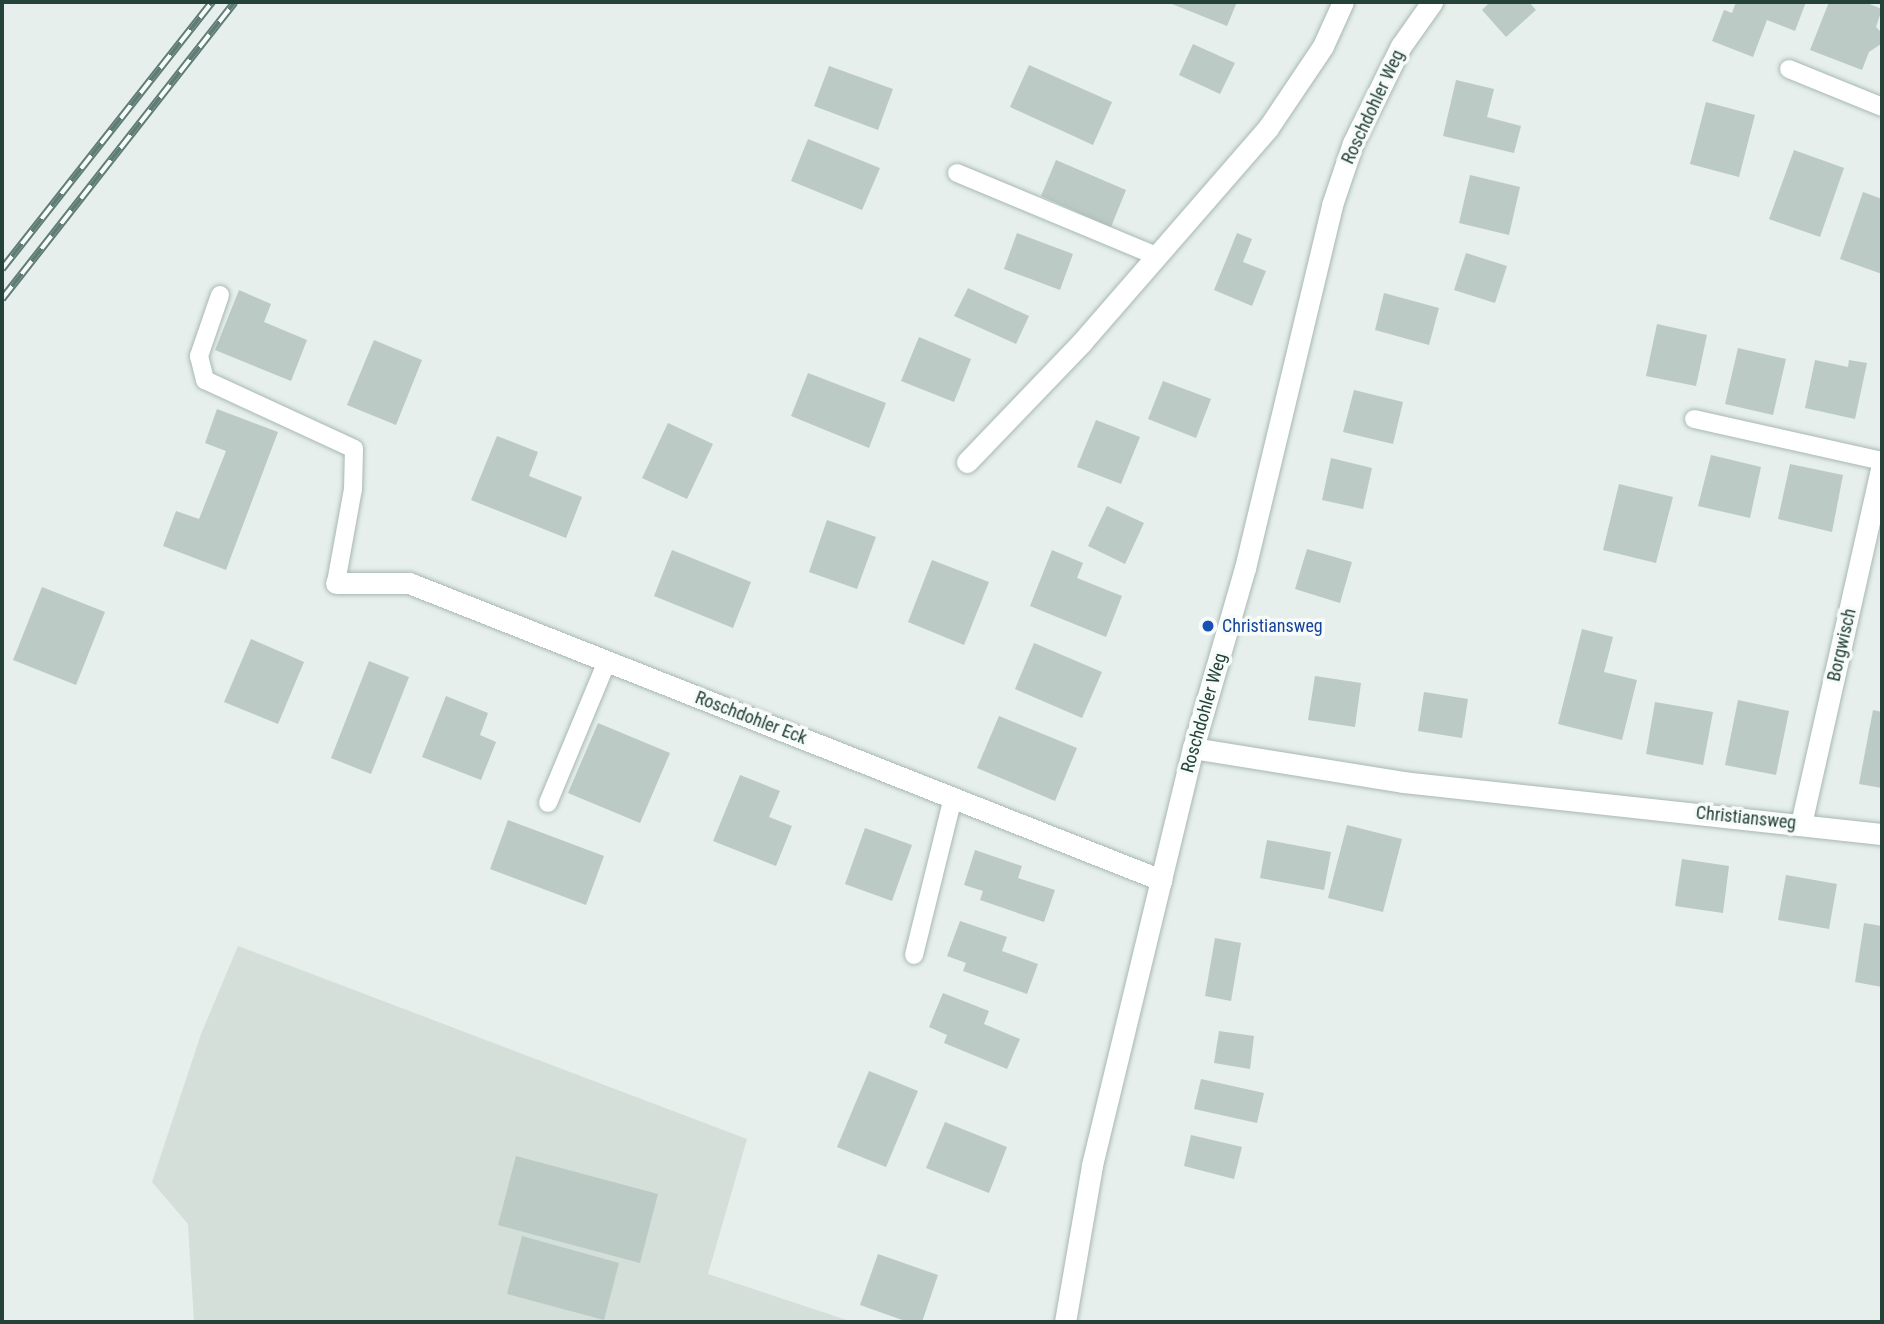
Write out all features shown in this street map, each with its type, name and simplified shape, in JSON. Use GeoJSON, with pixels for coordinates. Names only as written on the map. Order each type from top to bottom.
{"type":"FeatureCollection","features":[{"type":"Feature","properties":{"kind":"street"},"geometry":{"type":"LineString","coordinates":[[967,462],[1156,256],[1268,128],[1323,46],[1343,2]]}},
{"type":"Feature","properties":{"kind":"street","name":"Roschdohler Weg"},"geometry":{"type":"LineString","coordinates":[[1065,1322],[1092,1166],[1193,748],[1245,568],[1336,193],[1353,143],[1401,46],[1432,2]]}},
{"type":"Feature","properties":{"kind":"street","name":"Borgwisch"},"geometry":{"type":"LineString","coordinates":[[1801,824],[1882,463]]}},
{"type":"Feature","properties":{"kind":"street","name":"Roschdohler Eck"},"geometry":{"type":"LineString","coordinates":[[335,583],[410,583],[1161,880]]}},
{"type":"Feature","properties":{"kind":"street","name":"Christiansweg"},"geometry":{"type":"LineString","coordinates":[[1193,748],[1403,782],[1882,834]]}},
{"type":"Feature","properties":{"kind":"lane"},"geometry":{"type":"LineString","coordinates":[[1788,69],[1882,107]]}},
{"type":"Feature","properties":{"kind":"lane"},"geometry":{"type":"LineString","coordinates":[[957,173],[1156,256]]}},
{"type":"Feature","properties":{"kind":"lane"},"geometry":{"type":"LineString","coordinates":[[220,296],[200,355],[205,380],[354,449],[353,489],[335,583]]}},
{"type":"Feature","properties":{"kind":"lane"},"geometry":{"type":"LineString","coordinates":[[1694,419],[1882,463]]}},
{"type":"Feature","properties":{"kind":"lane"},"geometry":{"type":"LineString","coordinates":[[548,803],[607,661]]}},
{"type":"Feature","properties":{"kind":"lane"},"geometry":{"type":"LineString","coordinates":[[914,955],[953,797]]}},
{"type":"Feature","properties":{"kind":"shaded area"},"geometry":{"type":"Polygon","coordinates":[[[238,946],[747,1139],[708,1274],[853,1322],[194,1322],[188,1224],[152,1182],[201,1034],[238,946]]]}},
{"type":"Feature","properties":{"kind":"building"},"geometry":{"type":"Polygon","coordinates":[[[1167,2],[1237,2],[1227,26],[1167,2]]]}},
{"type":"Feature","properties":{"kind":"building"},"geometry":{"type":"Polygon","coordinates":[[[1490,2],[1529,2],[1536,10],[1506,37],[1482,10],[1490,2]]]}},
{"type":"Feature","properties":{"kind":"building"},"geometry":{"type":"Polygon","coordinates":[[[1736,2],[1806,2],[1795,31],[1767,20],[1753,57],[1712,41],[1724,10],[1732,13],[1736,2]]]}},
{"type":"Feature","properties":{"kind":"building"},"geometry":{"type":"Polygon","coordinates":[[[1829,2],[1864,2],[1882,9],[1876,27],[1882,33],[1881,44],[1869,52],[1862,70],[1810,50],[1829,2]]]}},
{"type":"Feature","properties":{"kind":"building"},"geometry":{"type":"Polygon","coordinates":[[[1193,44],[1235,63],[1220,94],[1179,75],[1193,44]]]}},
{"type":"Feature","properties":{"kind":"building"},"geometry":{"type":"Polygon","coordinates":[[[1029,65],[1112,102],[1093,145],[1010,107],[1029,65]]]}},
{"type":"Feature","properties":{"kind":"building"},"geometry":{"type":"Polygon","coordinates":[[[829,66],[893,89],[878,130],[814,106],[829,66]]]}},
{"type":"Feature","properties":{"kind":"building"},"geometry":{"type":"Polygon","coordinates":[[[1456,80],[1494,89],[1487,117],[1521,126],[1514,153],[1443,136],[1456,80]]]}},
{"type":"Feature","properties":{"kind":"building"},"geometry":{"type":"Polygon","coordinates":[[[1706,102],[1755,115],[1739,177],[1690,164],[1706,102]]]}},
{"type":"Feature","properties":{"kind":"building"},"geometry":{"type":"Polygon","coordinates":[[[808,139],[880,168],[862,210],[791,181],[808,139]]]}},
{"type":"Feature","properties":{"kind":"building"},"geometry":{"type":"Polygon","coordinates":[[[1794,150],[1844,168],[1820,237],[1769,219],[1794,150]]]}},
{"type":"Feature","properties":{"kind":"building"},"geometry":{"type":"Polygon","coordinates":[[[1056,160],[1126,190],[1111,227],[1041,196],[1056,160]]]}},
{"type":"Feature","properties":{"kind":"building"},"geometry":{"type":"Polygon","coordinates":[[[1470,175],[1520,187],[1509,235],[1459,223],[1470,175]]]}},
{"type":"Feature","properties":{"kind":"building"},"geometry":{"type":"Polygon","coordinates":[[[1863,192],[1882,199],[1882,274],[1840,259],[1863,192]]]}},
{"type":"Feature","properties":{"kind":"building"},"geometry":{"type":"Polygon","coordinates":[[[1017,233],[1073,254],[1060,290],[1004,269],[1017,233]]]}},
{"type":"Feature","properties":{"kind":"building"},"geometry":{"type":"Polygon","coordinates":[[[1237,233],[1252,239],[1243,262],[1266,271],[1252,306],[1214,290],[1237,233]]]}},
{"type":"Feature","properties":{"kind":"building"},"geometry":{"type":"Polygon","coordinates":[[[1466,253],[1507,266],[1495,303],[1454,290],[1466,253]]]}},
{"type":"Feature","properties":{"kind":"building"},"geometry":{"type":"Polygon","coordinates":[[[968,288],[1029,316],[1016,344],[954,316],[968,288]]]}},
{"type":"Feature","properties":{"kind":"building"},"geometry":{"type":"Polygon","coordinates":[[[239,290],[271,304],[264,322],[307,340],[291,381],[215,350],[239,290]]]}},
{"type":"Feature","properties":{"kind":"building"},"geometry":{"type":"Polygon","coordinates":[[[1384,293],[1439,308],[1429,345],[1375,330],[1384,293]]]}},
{"type":"Feature","properties":{"kind":"building"},"geometry":{"type":"Polygon","coordinates":[[[1657,324],[1707,335],[1696,386],[1646,376],[1657,324]]]}},
{"type":"Feature","properties":{"kind":"building"},"geometry":{"type":"Polygon","coordinates":[[[919,337],[971,359],[954,402],[901,381],[919,337]]]}},
{"type":"Feature","properties":{"kind":"building"},"geometry":{"type":"Polygon","coordinates":[[[374,340],[422,360],[396,425],[347,405],[374,340]]]}},
{"type":"Feature","properties":{"kind":"building"},"geometry":{"type":"Polygon","coordinates":[[[1738,348],[1786,359],[1773,415],[1725,404],[1738,348]]]}},
{"type":"Feature","properties":{"kind":"building"},"geometry":{"type":"Polygon","coordinates":[[[1815,360],[1848,367],[1849,360],[1867,363],[1855,419],[1805,408],[1815,360]]]}},
{"type":"Feature","properties":{"kind":"building"},"geometry":{"type":"Polygon","coordinates":[[[808,373],[886,403],[869,448],[791,416],[808,373]]]}},
{"type":"Feature","properties":{"kind":"building"},"geometry":{"type":"Polygon","coordinates":[[[1163,381],[1211,399],[1196,438],[1148,419],[1163,381]]]}},
{"type":"Feature","properties":{"kind":"building"},"geometry":{"type":"Polygon","coordinates":[[[1354,390],[1403,402],[1393,444],[1343,432],[1354,390]]]}},
{"type":"Feature","properties":{"kind":"building"},"geometry":{"type":"Polygon","coordinates":[[[217,409],[278,432],[226,570],[163,546],[176,511],[199,519],[226,451],[205,443],[217,409]]]}},
{"type":"Feature","properties":{"kind":"building"},"geometry":{"type":"Polygon","coordinates":[[[1096,420],[1140,437],[1121,484],[1077,467],[1096,420]]]}},
{"type":"Feature","properties":{"kind":"building"},"geometry":{"type":"Polygon","coordinates":[[[668,423],[713,444],[687,499],[642,478],[668,423]]]}},
{"type":"Feature","properties":{"kind":"building"},"geometry":{"type":"Polygon","coordinates":[[[497,436],[538,452],[529,476],[582,497],[566,538],[471,500],[497,436]]]}},
{"type":"Feature","properties":{"kind":"building"},"geometry":{"type":"Polygon","coordinates":[[[1711,455],[1761,467],[1750,518],[1698,506],[1711,455]]]}},
{"type":"Feature","properties":{"kind":"building"},"geometry":{"type":"Polygon","coordinates":[[[1331,458],[1372,468],[1363,509],[1322,500],[1331,458]]]}},
{"type":"Feature","properties":{"kind":"building"},"geometry":{"type":"Polygon","coordinates":[[[1790,464],[1843,475],[1832,532],[1778,519],[1790,464]]]}},
{"type":"Feature","properties":{"kind":"building"},"geometry":{"type":"Polygon","coordinates":[[[1619,484],[1673,497],[1656,563],[1603,550],[1619,484]]]}},
{"type":"Feature","properties":{"kind":"building"},"geometry":{"type":"Polygon","coordinates":[[[1107,506],[1144,523],[1125,564],[1088,546],[1107,506]]]}},
{"type":"Feature","properties":{"kind":"building"},"geometry":{"type":"Polygon","coordinates":[[[827,520],[876,537],[857,589],[809,572],[827,520]]]}},
{"type":"Feature","properties":{"kind":"building"},"geometry":{"type":"Polygon","coordinates":[[[1307,549],[1352,562],[1340,603],[1295,589],[1307,549]]]}},
{"type":"Feature","properties":{"kind":"building"},"geometry":{"type":"Polygon","coordinates":[[[672,550],[751,582],[733,628],[654,596],[672,550]]]}},
{"type":"Feature","properties":{"kind":"building"},"geometry":{"type":"Polygon","coordinates":[[[1052,550],[1083,563],[1077,578],[1122,596],[1106,637],[1030,606],[1052,550]]]}},
{"type":"Feature","properties":{"kind":"building"},"geometry":{"type":"Polygon","coordinates":[[[932,560],[989,582],[964,645],[908,622],[932,560]]]}},
{"type":"Feature","properties":{"kind":"building"},"geometry":{"type":"Polygon","coordinates":[[[42,587],[105,612],[76,685],[13,660],[42,587]]]}},
{"type":"Feature","properties":{"kind":"building"},"geometry":{"type":"Polygon","coordinates":[[[1582,629],[1613,637],[1604,672],[1637,680],[1622,740],[1558,724],[1582,629]]]}},
{"type":"Feature","properties":{"kind":"building"},"geometry":{"type":"Polygon","coordinates":[[[251,639],[304,662],[278,724],[224,702],[251,639]]]}},
{"type":"Feature","properties":{"kind":"building"},"geometry":{"type":"Polygon","coordinates":[[[1034,643],[1102,672],[1082,718],[1015,689],[1034,643]]]}},
{"type":"Feature","properties":{"kind":"building"},"geometry":{"type":"Polygon","coordinates":[[[369,661],[409,677],[371,774],[331,758],[369,661]]]}},
{"type":"Feature","properties":{"kind":"building"},"geometry":{"type":"Polygon","coordinates":[[[1315,676],[1361,683],[1355,727],[1308,720],[1315,676]]]}},
{"type":"Feature","properties":{"kind":"building"},"geometry":{"type":"Polygon","coordinates":[[[1424,692],[1468,699],[1462,738],[1418,731],[1424,692]]]}},
{"type":"Feature","properties":{"kind":"building"},"geometry":{"type":"Polygon","coordinates":[[[446,696],[488,713],[480,735],[496,742],[481,780],[422,757],[446,696]]]}},
{"type":"Feature","properties":{"kind":"building"},"geometry":{"type":"Polygon","coordinates":[[[1738,700],[1789,711],[1776,775],[1725,765],[1738,700]]]}},
{"type":"Feature","properties":{"kind":"building"},"geometry":{"type":"Polygon","coordinates":[[[1655,702],[1713,712],[1703,765],[1646,754],[1655,702]]]}},
{"type":"Feature","properties":{"kind":"building"},"geometry":{"type":"Polygon","coordinates":[[[1873,710],[1882,712],[1882,788],[1859,784],[1873,710]]]}},
{"type":"Feature","properties":{"kind":"building"},"geometry":{"type":"Polygon","coordinates":[[[999,716],[1077,748],[1055,801],[977,768],[999,716]]]}},
{"type":"Feature","properties":{"kind":"building"},"geometry":{"type":"Polygon","coordinates":[[[598,723],[670,753],[640,823],[568,793],[598,723]]]}},
{"type":"Feature","properties":{"kind":"building"},"geometry":{"type":"Polygon","coordinates":[[[740,775],[780,791],[769,817],[792,826],[776,866],[713,841],[740,775]]]}},
{"type":"Feature","properties":{"kind":"building"},"geometry":{"type":"Polygon","coordinates":[[[508,820],[604,856],[586,905],[490,869],[508,820]]]}},
{"type":"Feature","properties":{"kind":"building"},"geometry":{"type":"Polygon","coordinates":[[[1347,825],[1402,839],[1383,912],[1328,898],[1347,825]]]}},
{"type":"Feature","properties":{"kind":"building"},"geometry":{"type":"Polygon","coordinates":[[[865,828],[912,845],[892,901],[845,884],[865,828]]]}},
{"type":"Feature","properties":{"kind":"building"},"geometry":{"type":"Polygon","coordinates":[[[1267,840],[1331,852],[1324,890],[1260,878],[1267,840]]]}},
{"type":"Feature","properties":{"kind":"building"},"geometry":{"type":"Polygon","coordinates":[[[975,850],[1022,866],[1018,878],[1055,890],[1044,922],[980,900],[983,891],[964,885],[975,850]]]}},
{"type":"Feature","properties":{"kind":"building"},"geometry":{"type":"Polygon","coordinates":[[[1682,859],[1729,866],[1723,913],[1675,906],[1682,859]]]}},
{"type":"Feature","properties":{"kind":"building"},"geometry":{"type":"Polygon","coordinates":[[[1786,875],[1837,884],[1829,929],[1778,920],[1786,875]]]}},
{"type":"Feature","properties":{"kind":"building"},"geometry":{"type":"Polygon","coordinates":[[[960,921],[1007,937],[1002,951],[1038,964],[1027,994],[963,971],[966,963],[947,956],[960,921]]]}},
{"type":"Feature","properties":{"kind":"building"},"geometry":{"type":"Polygon","coordinates":[[[1864,923],[1882,926],[1882,987],[1855,982],[1864,923]]]}},
{"type":"Feature","properties":{"kind":"building"},"geometry":{"type":"Polygon","coordinates":[[[1215,938],[1241,943],[1231,1001],[1205,996],[1215,938]]]}},
{"type":"Feature","properties":{"kind":"building"},"geometry":{"type":"Polygon","coordinates":[[[943,993],[989,1011],[984,1024],[1020,1039],[1007,1069],[944,1043],[947,1035],[929,1027],[943,993]]]}},
{"type":"Feature","properties":{"kind":"building"},"geometry":{"type":"Polygon","coordinates":[[[1219,1031],[1254,1036],[1250,1069],[1214,1063],[1219,1031]]]}},
{"type":"Feature","properties":{"kind":"building"},"geometry":{"type":"Polygon","coordinates":[[[869,1071],[918,1091],[886,1167],[837,1147],[869,1071]]]}},
{"type":"Feature","properties":{"kind":"building"},"geometry":{"type":"Polygon","coordinates":[[[1201,1079],[1264,1093],[1257,1123],[1194,1109],[1201,1079]]]}},
{"type":"Feature","properties":{"kind":"building"},"geometry":{"type":"Polygon","coordinates":[[[945,1122],[1007,1147],[989,1193],[926,1168],[945,1122]]]}},
{"type":"Feature","properties":{"kind":"building"},"geometry":{"type":"Polygon","coordinates":[[[1191,1135],[1242,1147],[1234,1179],[1184,1166],[1191,1135]]]}},
{"type":"Feature","properties":{"kind":"building"},"geometry":{"type":"Polygon","coordinates":[[[516,1156],[658,1194],[640,1263],[498,1225],[516,1156]]]}},
{"type":"Feature","properties":{"kind":"building"},"geometry":{"type":"Polygon","coordinates":[[[522,1236],[619,1263],[604,1320],[507,1294],[522,1236]]]}},
{"type":"Feature","properties":{"kind":"building"},"geometry":{"type":"Polygon","coordinates":[[[878,1254],[938,1275],[922,1322],[908,1322],[860,1305],[878,1254]]]}},
{"type":"Feature","properties":{"kind":"railway"},"geometry":{"type":"LineString","coordinates":[[2,269],[212,2]]}},
{"type":"Feature","properties":{"kind":"railway"},"geometry":{"type":"LineString","coordinates":[[2,299],[235,2]]}},
{"type":"Feature","properties":{"kind":"place","name":"Christiansweg"},"geometry":{"type":"Point","coordinates":[1208,626]}}]}
